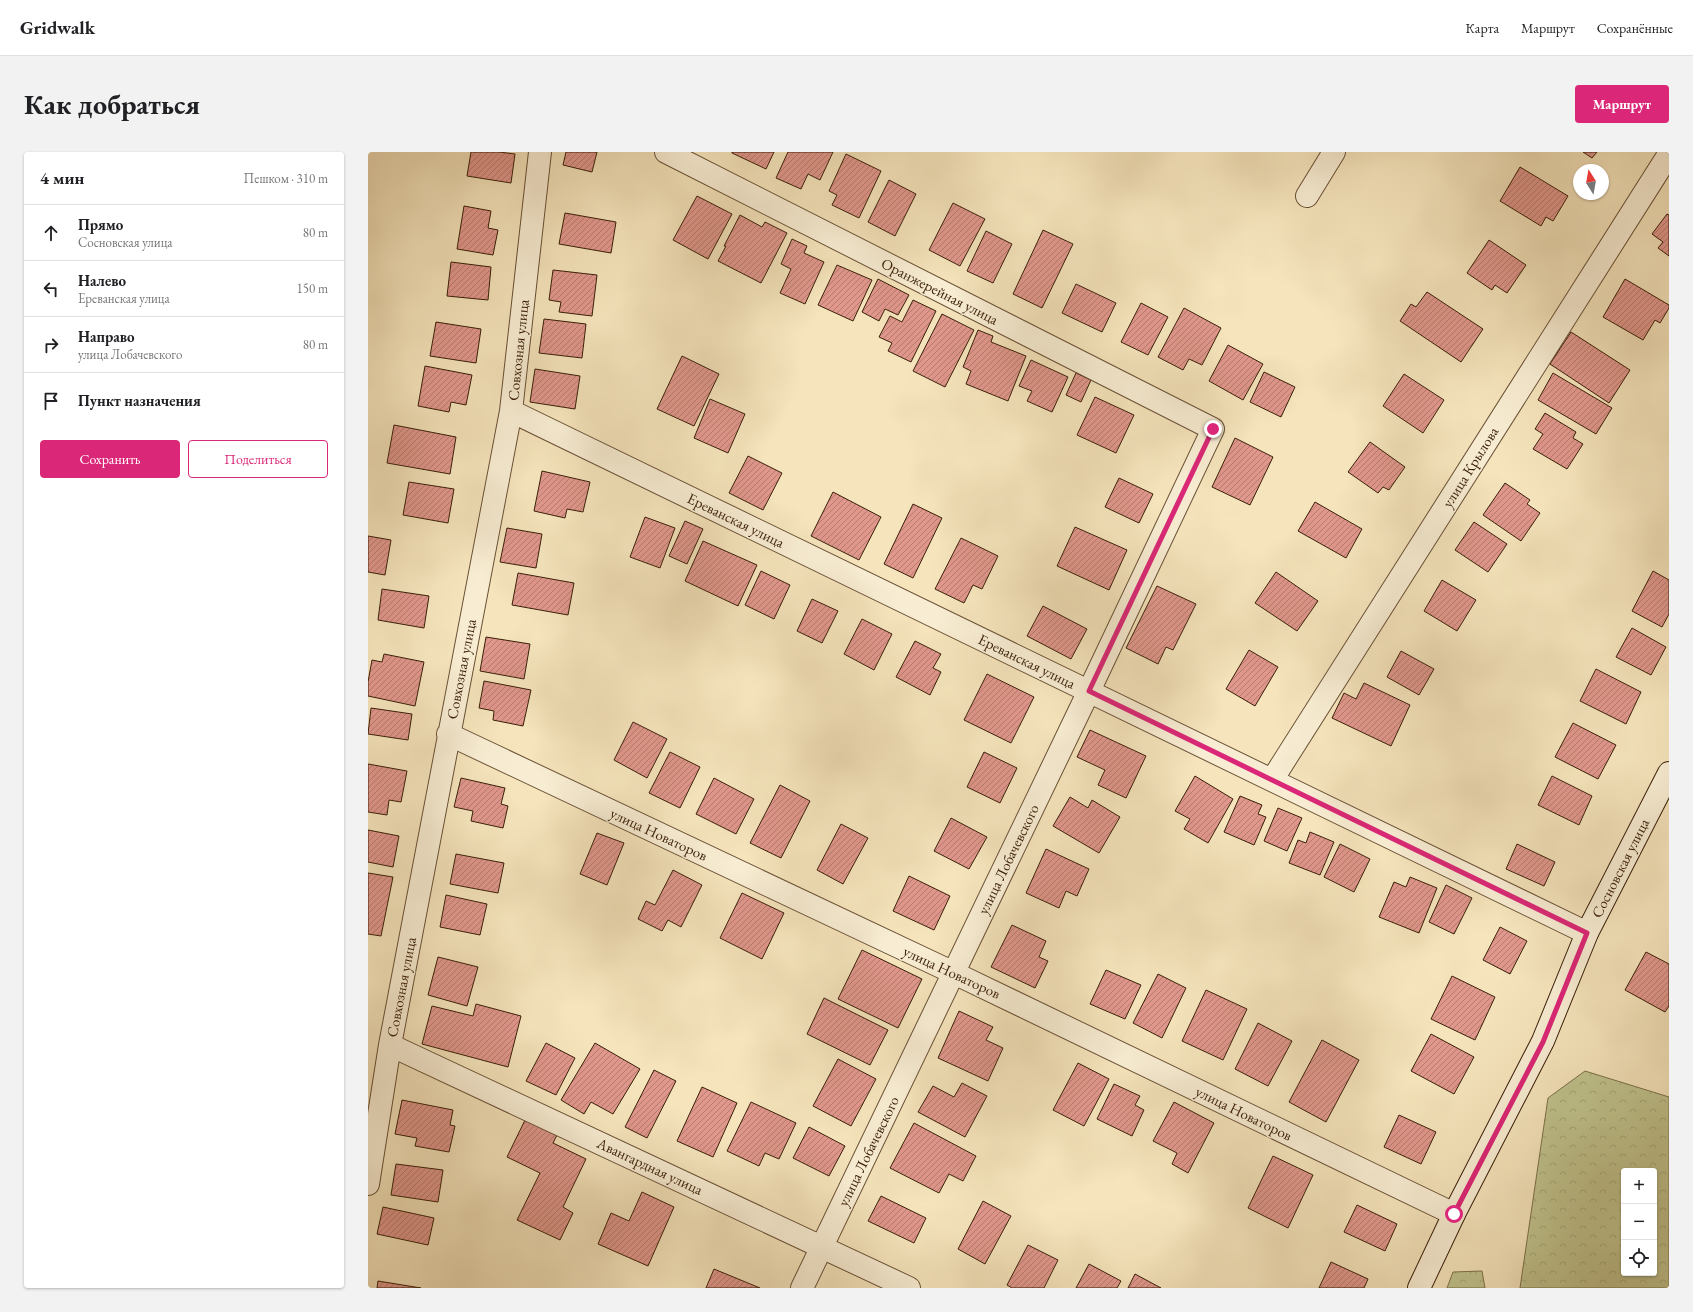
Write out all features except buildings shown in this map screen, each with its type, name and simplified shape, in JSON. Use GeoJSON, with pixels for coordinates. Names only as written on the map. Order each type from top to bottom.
{"type":"FeatureCollection","features":[{"type":"Feature","properties":{"kind":"street","name":"Совхозная улица"},"geometry":{"type":"LineString","coordinates":[[368,1184],[390,1044],[448,734],[511,411],[540,152]]}},
{"type":"Feature","properties":{"kind":"street","name":"Оранжерейная улица"},"geometry":{"type":"LineString","coordinates":[[666,152],[1213,429]]}},
{"type":"Feature","properties":{"kind":"street"},"geometry":{"type":"LineString","coordinates":[[1307,196],[1334,152]]}},
{"type":"Feature","properties":{"kind":"street","name":"улица Крылова"},"geometry":{"type":"LineString","coordinates":[[1272,780],[1669,154]]}},
{"type":"Feature","properties":{"kind":"street","name":"Ереванская улица"},"geometry":{"type":"LineString","coordinates":[[511,411],[1587,933]]}},
{"type":"Feature","properties":{"kind":"street","name":"улица Лобачевского"},"geometry":{"type":"LineString","coordinates":[[802,1288],[1089,691],[1213,429]]}},
{"type":"Feature","properties":{"kind":"street","name":"улица Новаторов"},"geometry":{"type":"LineString","coordinates":[[448,734],[954,973],[1454,1214]]}},
{"type":"Feature","properties":{"kind":"street","name":"Сосновская улица"},"geometry":{"type":"LineString","coordinates":[[1419,1288],[1454,1214],[1543,1042],[1587,933],[1669,773]]}},
{"type":"Feature","properties":{"kind":"street","name":"Авангардная улица"},"geometry":{"type":"LineString","coordinates":[[390,1044],[909,1288]]}},
{"type":"Feature","properties":{"kind":"green space"},"geometry":{"type":"Polygon","coordinates":[[[1585,1071],[1669,1097],[1669,1288],[1520,1288],[1548,1098],[1585,1071]]]}},
{"type":"Feature","properties":{"kind":"green space"},"geometry":{"type":"Polygon","coordinates":[[[1482,1271],[1485,1288],[1447,1288],[1453,1272],[1482,1271]]]}},
{"type":"Feature","properties":{"kind":"route"},"geometry":{"type":"LineString","coordinates":[[1213,429],[1089,691],[1587,933],[1543,1042],[1454,1214]]}}]}
